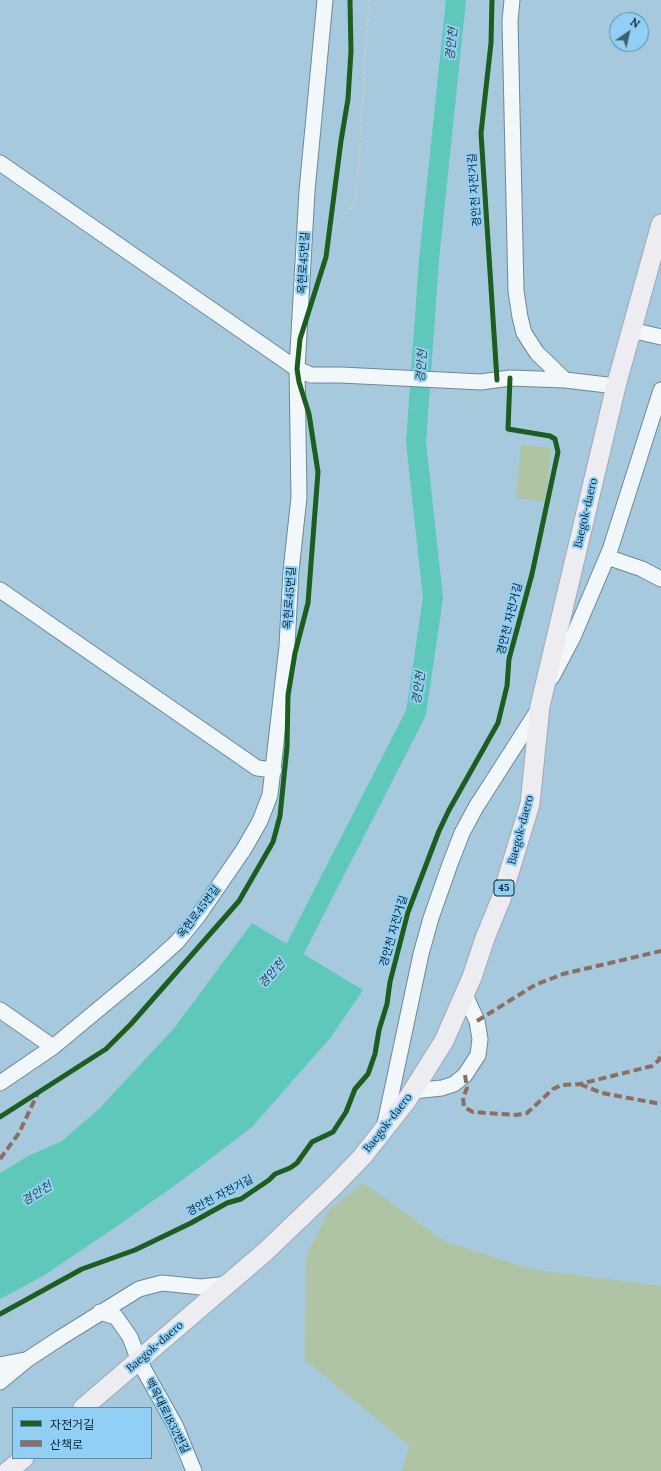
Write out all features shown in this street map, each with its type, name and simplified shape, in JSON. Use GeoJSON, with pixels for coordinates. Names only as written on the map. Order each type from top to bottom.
{"type":"FeatureCollection","features":[{"type":"Feature","properties":{"kind":"main road","name":"Baegok-daero"},"geometry":{"type":"LineString","coordinates":[[84,1407],[228,1284],[310,1210],[362,1158],[413,1091],[444,1041],[465,995],[501,899],[530,804],[542,699],[630,330],[661,224]]}},
{"type":"Feature","properties":{"kind":"main road"},"geometry":{"type":"LineString","coordinates":[[8,1471],[23,1459]]}},
{"type":"Feature","properties":{"kind":"street","name":"옥현로45번길"},"geometry":{"type":"LineString","coordinates":[[0,1083],[53,1047],[177,942],[198,916],[244,849],[260,821],[270,795],[287,646],[299,497],[297,369],[307,191],[324,0]]}},
{"type":"Feature","properties":{"kind":"street"},"geometry":{"type":"LineString","coordinates":[[512,0],[510,21],[516,275],[520,317],[524,333],[537,353],[565,380]]}},
{"type":"Feature","properties":{"kind":"street"},"geometry":{"type":"LineString","coordinates":[[0,163],[297,369],[311,375],[341,375],[481,382],[510,378],[565,380],[616,386]]}},
{"type":"Feature","properties":{"kind":"street"},"geometry":{"type":"LineString","coordinates":[[630,330],[661,337]]}},
{"type":"Feature","properties":{"kind":"street"},"geometry":{"type":"LineString","coordinates":[[383,1131],[421,954],[431,918],[450,864],[462,833],[476,806],[542,699],[573,637],[607,558],[655,432],[661,390]]}},
{"type":"Feature","properties":{"kind":"street"},"geometry":{"type":"LineString","coordinates":[[607,558],[642,569],[661,580]]}},
{"type":"Feature","properties":{"kind":"street"},"geometry":{"type":"LineString","coordinates":[[0,590],[257,768],[274,770]]}},
{"type":"Feature","properties":{"kind":"street"},"geometry":{"type":"LineString","coordinates":[[413,1091],[442,1088],[454,1084],[465,1075],[478,1055],[480,1039],[477,1021],[465,995]]}},
{"type":"Feature","properties":{"kind":"street"},"geometry":{"type":"LineString","coordinates":[[0,1010],[53,1047]]}},
{"type":"Feature","properties":{"kind":"street"},"geometry":{"type":"LineString","coordinates":[[0,1382],[28,1359],[100,1312],[139,1289],[162,1283],[201,1287],[228,1284]]}},
{"type":"Feature","properties":{"kind":"street","name":"백옥대로1832번길"},"geometry":{"type":"LineString","coordinates":[[100,1312],[116,1317],[130,1337],[138,1361],[172,1420],[194,1471]]}},
{"type":"Feature","properties":{"kind":"street"},"geometry":{"type":"LineString","coordinates":[[0,1365],[28,1359]]}},
{"type":"Feature","properties":{"kind":"path"},"geometry":{"type":"LineString","coordinates":[[329,232],[356,202],[369,0]]}},
{"type":"Feature","properties":{"kind":"path"},"geometry":{"type":"LineString","coordinates":[[328,238],[330,225]]}},
{"type":"Feature","properties":{"kind":"shaded area"},"geometry":{"type":"Polygon","coordinates":[[[521,445],[551,448],[546,502],[516,498],[521,445]]]}},
{"type":"Feature","properties":{"kind":"shaded area"},"geometry":{"type":"Polygon","coordinates":[[[363,1183],[444,1241],[531,1269],[661,1286],[661,1471],[402,1471],[409,1446],[305,1360],[306,1256],[330,1209],[363,1183]]]}},
{"type":"Feature","properties":{"kind":"water"},"geometry":{"type":"Polygon","coordinates":[[[252,923],[363,990],[331,1037],[252,1127],[181,1181],[116,1227],[43,1276],[0,1299],[0,1173],[28,1156],[62,1141],[99,1109],[175,1027],[252,923]]]}},
{"type":"Feature","properties":{"kind":"waterway","name":"경안천"},"geometry":{"type":"LineString","coordinates":[[278,968],[294,951],[416,713],[433,598],[416,442],[429,260],[456,0]]}},
{"type":"Feature","properties":{"kind":"marked path"},"geometry":{"type":"LineString","coordinates":[[477,1021],[535,985],[563,974],[661,951]]}},
{"type":"Feature","properties":{"kind":"marked path"},"geometry":{"type":"LineString","coordinates":[[465,1075],[467,1088],[463,1098],[464,1107],[473,1112],[516,1115],[527,1113],[553,1089],[562,1085],[580,1084],[652,1066],[659,1060],[661,1052]]}},
{"type":"Feature","properties":{"kind":"marked path"},"geometry":{"type":"LineString","coordinates":[[580,1084],[602,1093],[661,1104]]}},
{"type":"Feature","properties":{"kind":"marked path"},"geometry":{"type":"LineString","coordinates":[[0,1159],[19,1133],[38,1093]]}},
{"type":"Feature","properties":{"kind":"cycle path"},"geometry":{"type":"LineString","coordinates":[[0,1117],[106,1049],[131,1024],[239,901],[273,842],[280,816],[287,747],[288,695],[295,653],[308,603],[318,472],[309,414],[299,382],[297,369],[300,339],[326,257],[348,99],[351,51],[350,0]]}},
{"type":"Feature","properties":{"kind":"cycle path","name":"경안천 자전거길"},"geometry":{"type":"LineString","coordinates":[[492,0],[491,43],[481,133],[497,380]]}},
{"type":"Feature","properties":{"kind":"cycle path","name":"경안천 자전거길"},"geometry":{"type":"LineString","coordinates":[[0,1314],[82,1269],[135,1250],[191,1223],[227,1203],[241,1199],[269,1180],[275,1174],[290,1168],[297,1163],[312,1142],[333,1132],[346,1112],[355,1089],[368,1074],[375,1054],[379,1030],[387,1004],[390,982],[408,912],[439,831],[449,810],[498,723],[507,686],[509,659],[532,574],[558,452],[555,439],[550,436],[508,429],[510,378]]}}]}
